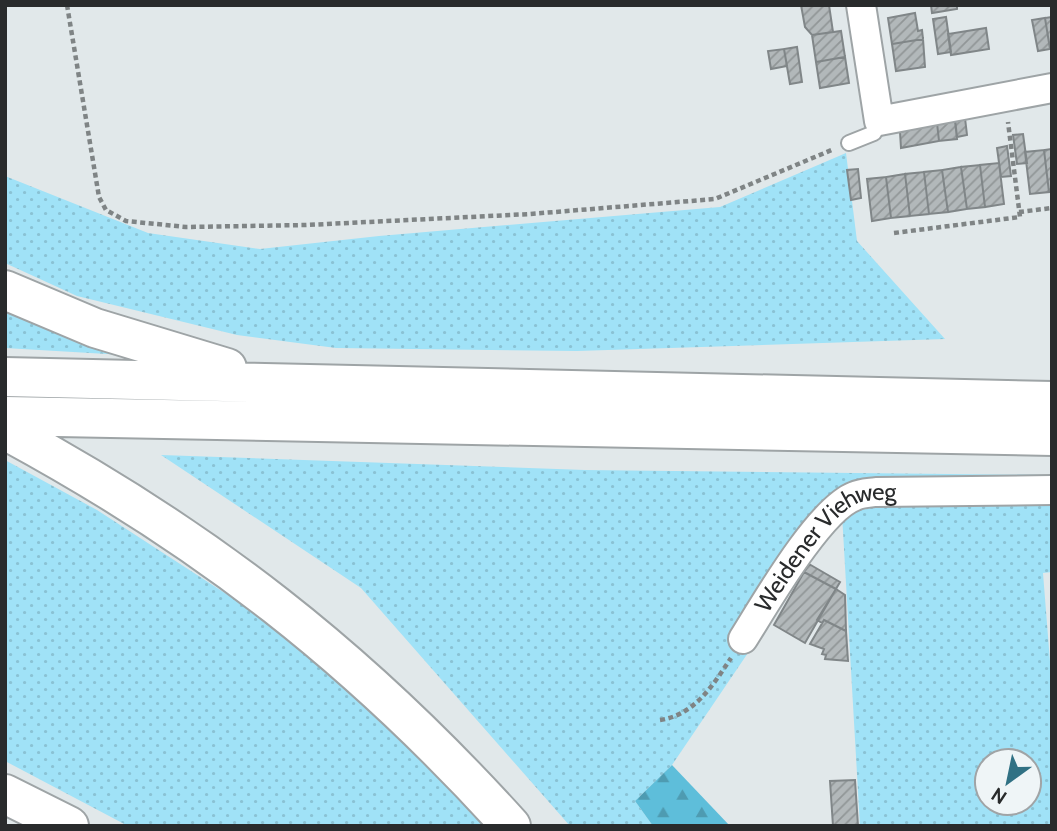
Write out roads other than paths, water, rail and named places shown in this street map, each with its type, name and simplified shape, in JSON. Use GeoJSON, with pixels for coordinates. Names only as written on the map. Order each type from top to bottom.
{"type":"FeatureCollection","features":[{"type":"Feature","properties":{"kind":"highway"},"geometry":{"type":"LineString","coordinates":[[5,290],[138,342],[279,383]]}},
{"type":"Feature","properties":{"kind":"highway"},"geometry":{"type":"LineString","coordinates":[[5,377],[1052,401]]}},
{"type":"Feature","properties":{"kind":"highway"},"geometry":{"type":"LineString","coordinates":[[17,419],[1052,436]]}},
{"type":"Feature","properties":{"kind":"highway"},"geometry":{"type":"LineString","coordinates":[[5,430],[129,500],[219,560],[288,612],[358,672],[435,745],[511,826]]}},
{"type":"Feature","properties":{"kind":"highway"},"geometry":{"type":"LineString","coordinates":[[5,794],[69,826]]}},
{"type":"Feature","properties":{"kind":"street"},"geometry":{"type":"LineString","coordinates":[[861,5],[879,121],[1052,88]]}},
{"type":"Feature","properties":{"kind":"street","name":"Weidener Viehweg"},"geometry":{"type":"LineString","coordinates":[[743,639],[793,561],[835,509],[853,496],[876,492],[1052,491]]}},
{"type":"Feature","properties":{"kind":"lane"},"geometry":{"type":"LineString","coordinates":[[849,143],[874,133],[879,121]]}}]}
